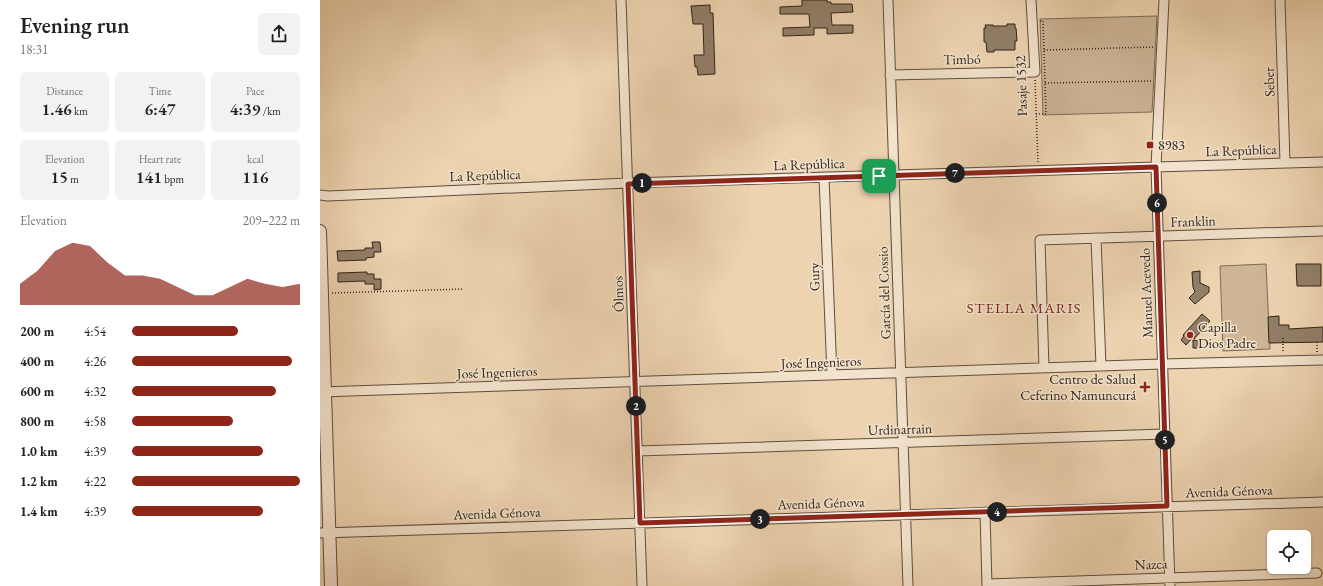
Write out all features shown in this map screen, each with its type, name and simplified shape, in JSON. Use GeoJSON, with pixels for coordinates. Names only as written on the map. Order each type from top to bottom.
{"type":"FeatureCollection","features":[{"type":"Feature","properties":{"kind":"street","name":"Ólmos"},"geometry":{"type":"LineString","coordinates":[[621,0],[642,586]]}},
{"type":"Feature","properties":{"kind":"street","name":"García del Cossio"},"geometry":{"type":"LineString","coordinates":[[888,0],[908,586]]}},
{"type":"Feature","properties":{"kind":"street","name":"Pasaje 1532"},"geometry":{"type":"LineString","coordinates":[[1032,0],[1035,72]]}},
{"type":"Feature","properties":{"kind":"street","name":"Manuel Acevedo"},"geometry":{"type":"LineString","coordinates":[[1164,0],[1156,167],[1169,582]]}},
{"type":"Feature","properties":{"kind":"street","name":"Seber"},"geometry":{"type":"LineString","coordinates":[[1280,0],[1285,163]]}},
{"type":"Feature","properties":{"kind":"street","name":"Timbó"},"geometry":{"type":"LineString","coordinates":[[890,75],[1035,72]]}},
{"type":"Feature","properties":{"kind":"street","name":"La República"},"geometry":{"type":"LineString","coordinates":[[320,195],[328,196],[824,177],[1323,162]]}},
{"type":"Feature","properties":{"kind":"street","name":"Gury"},"geometry":{"type":"LineString","coordinates":[[824,177],[832,375]]}},
{"type":"Feature","properties":{"kind":"street"},"geometry":{"type":"LineString","coordinates":[[320,231],[325,533],[331,586]]}},
{"type":"Feature","properties":{"kind":"street","name":"Franklin"},"geometry":{"type":"LineString","coordinates":[[1044,368],[1040,240],[1323,231]]}},
{"type":"Feature","properties":{"kind":"street"},"geometry":{"type":"LineString","coordinates":[[1096,238],[1102,366]]}},
{"type":"Feature","properties":{"kind":"street","name":"José Ingenieros"},"geometry":{"type":"LineString","coordinates":[[323,392],[1323,360]]}},
{"type":"Feature","properties":{"kind":"street","name":"Urdinarrain"},"geometry":{"type":"LineString","coordinates":[[637,451],[1164,434]]}},
{"type":"Feature","properties":{"kind":"street","name":"Avenida Génova"},"geometry":{"type":"LineString","coordinates":[[325,533],[1323,502]]}},
{"type":"Feature","properties":{"kind":"street"},"geometry":{"type":"LineString","coordinates":[[985,512],[987,585]]}},
{"type":"Feature","properties":{"kind":"street","name":"Nazca"},"geometry":{"type":"LineString","coordinates":[[987,585],[1169,582],[1317,573]]}},
{"type":"Feature","properties":{"kind":"path"},"geometry":{"type":"LineString","coordinates":[[1044,50],[1154,46]]}},
{"type":"Feature","properties":{"kind":"path","name":"Pasaje 1532"},"geometry":{"type":"LineString","coordinates":[[1035,72],[1038,171]]}},
{"type":"Feature","properties":{"kind":"path"},"geometry":{"type":"LineString","coordinates":[[1045,84],[1160,81]]}},
{"type":"Feature","properties":{"kind":"path"},"geometry":{"type":"LineString","coordinates":[[322,293],[464,290]]}},
{"type":"Feature","properties":{"kind":"path"},"geometry":{"type":"LineString","coordinates":[[1283,338],[1283,361]]}},
{"type":"Feature","properties":{"kind":"shaded area"},"geometry":{"type":"Polygon","coordinates":[[[1157,16],[1152,112],[1043,115],[1040,19],[1157,16]]]}},
{"type":"Feature","properties":{"kind":"shaded area"},"geometry":{"type":"Polygon","coordinates":[[[1266,264],[1270,349],[1223,351],[1220,266],[1266,264]]]}},
{"type":"Feature","properties":{"kind":"building"},"geometry":{"type":"Polygon","coordinates":[[[802,0],[827,0],[827,2],[831,2],[831,4],[852,4],[853,12],[831,13],[832,25],[853,25],[853,33],[827,34],[827,28],[814,28],[814,35],[783,36],[783,28],[810,27],[809,14],[780,14],[780,7],[802,6],[802,0]]]}},
{"type":"Feature","properties":{"kind":"building"},"geometry":{"type":"Polygon","coordinates":[[[710,5],[710,13],[713,13],[715,74],[698,75],[697,67],[695,67],[694,55],[704,55],[703,24],[693,24],[691,6],[710,5]]]}},
{"type":"Feature","properties":{"kind":"building"},"geometry":{"type":"Polygon","coordinates":[[[1007,24],[1015,24],[1017,41],[1015,41],[1015,50],[994,50],[994,52],[987,52],[986,42],[984,42],[985,25],[1007,26],[1007,24]]]}},
{"type":"Feature","properties":{"kind":"building"},"geometry":{"type":"Polygon","coordinates":[[[372,242],[380,242],[381,252],[374,252],[374,257],[366,258],[366,260],[338,261],[337,251],[365,250],[365,248],[373,248],[372,242]]]}},
{"type":"Feature","properties":{"kind":"building"},"geometry":{"type":"Polygon","coordinates":[[[1296,264],[1321,264],[1321,286],[1297,286],[1296,264]]]}},
{"type":"Feature","properties":{"kind":"building"},"geometry":{"type":"Polygon","coordinates":[[[1200,271],[1200,283],[1209,287],[1209,292],[1195,304],[1189,298],[1195,292],[1193,287],[1192,272],[1200,271]]]}},
{"type":"Feature","properties":{"kind":"building"},"geometry":{"type":"Polygon","coordinates":[[[367,272],[367,274],[374,274],[374,279],[381,279],[381,289],[374,290],[374,284],[365,284],[365,281],[338,282],[338,273],[367,272]]]}},
{"type":"Feature","properties":{"kind":"building"},"geometry":{"type":"Polygon","coordinates":[[[1202,314],[1210,321],[1194,339],[1194,336],[1186,345],[1181,340],[1184,336],[1183,335],[1202,314]]]}},
{"type":"Feature","properties":{"kind":"building"},"geometry":{"type":"Polygon","coordinates":[[[1279,316],[1279,325],[1289,325],[1289,329],[1323,327],[1323,342],[1269,343],[1268,317],[1279,316]]]}},
{"type":"Feature","properties":{"kind":"building"},"geometry":{"type":"Polygon","coordinates":[[[1193,340],[1201,341],[1201,348],[1193,348],[1193,340]]]}},
{"type":"Feature","properties":{"kind":"place","name":"8983"},"geometry":{"type":"Point","coordinates":[1150,145]}},
{"type":"Feature","properties":{"kind":"place","name":"Capilla Dios Padre"},"geometry":{"type":"Point","coordinates":[1190,335]}},
{"type":"Feature","properties":{"kind":"place","name":"Centro de Salud Ceferino Namuncurá"},"geometry":{"type":"Point","coordinates":[1145,387]}},
{"type":"Feature","properties":{"kind":"district","name":"STELLA MARIS"},"geometry":{"type":"Point","coordinates":[1024,308]}},
{"type":"Feature","properties":{"kind":"route"},"geometry":{"type":"LineString","coordinates":[[1156,167],[1167,506],[640,523],[628,184],[879,176],[1156,167]]}}]}
